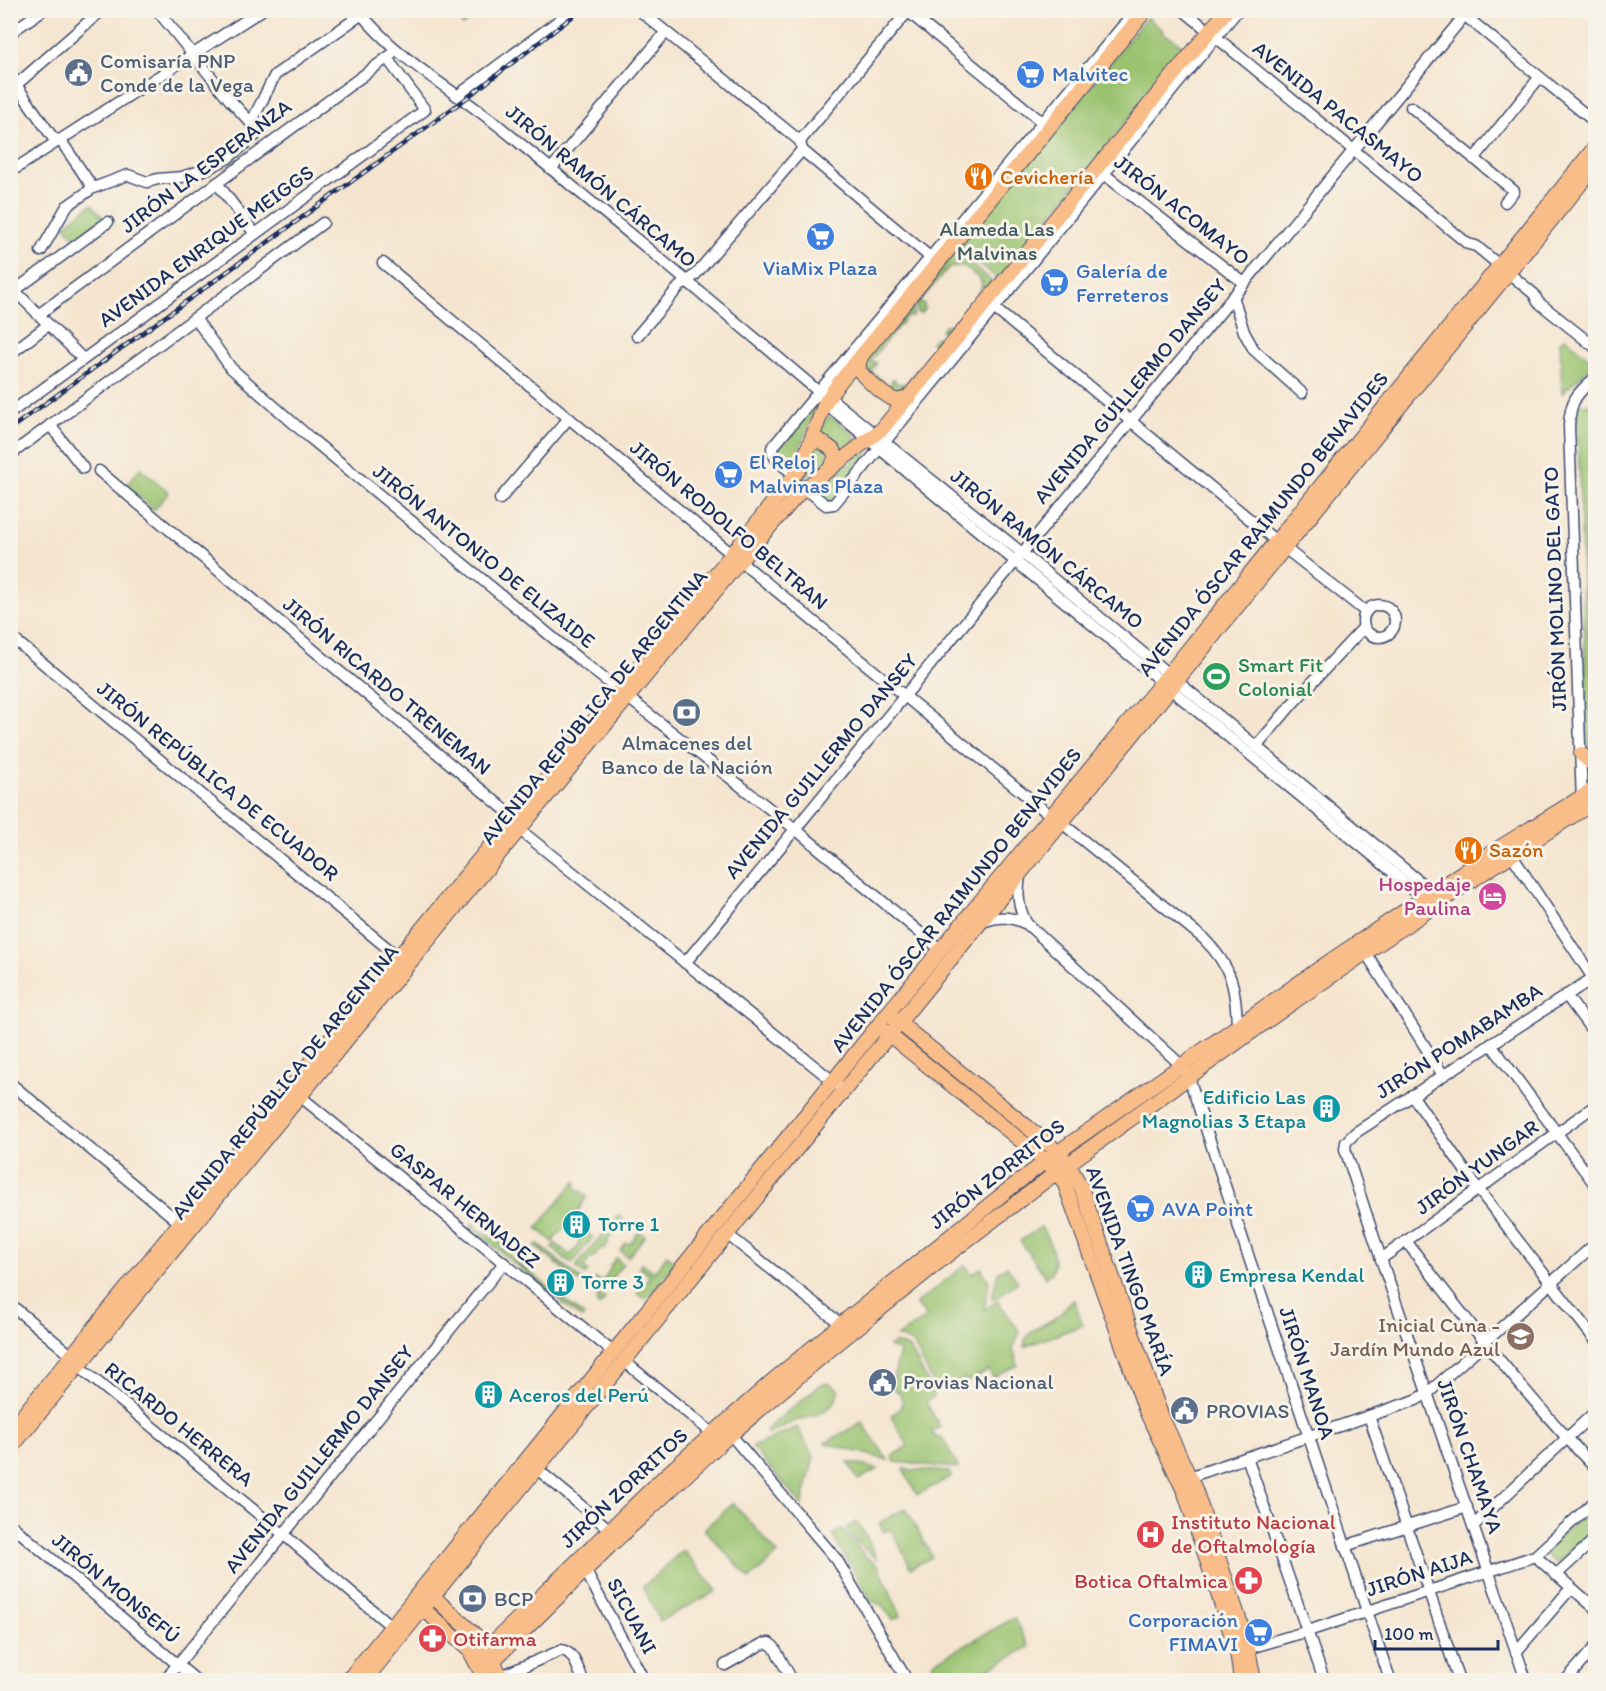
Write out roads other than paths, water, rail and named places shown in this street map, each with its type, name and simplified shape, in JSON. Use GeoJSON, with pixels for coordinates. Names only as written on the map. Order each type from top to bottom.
{"type":"FeatureCollection","features":[{"type":"Feature","properties":{"kind":"main road","name":"AVENIDA REPÚBLICA DE ARGENTINA"},"geometry":{"type":"LineString","coordinates":[[10,1449],[75,1361],[736,558],[795,475],[808,447],[824,397],[862,355],[1146,10]]}},
{"type":"Feature","properties":{"kind":"main road","name":"AVENIDA REPÚBLICA DE ARGENTINA"},"geometry":{"type":"LineString","coordinates":[[736,558],[801,490],[830,469],[877,441],[910,396],[990,305],[1212,35],[1227,10]]}},
{"type":"Feature","properties":{"kind":"main road","name":"AVENIDA ÓSCAR RAIMUNDO BENAVIDES"},"geometry":{"type":"LineString","coordinates":[[894,1018],[941,950],[1057,820],[1170,682],[1502,272],[1596,146]]}},
{"type":"Feature","properties":{"kind":"main road","name":"AVENIDA ÓSCAR RAIMUNDO BENAVIDES"},"geometry":{"type":"LineString","coordinates":[[1502,272],[1596,165]]}},
{"type":"Feature","properties":{"kind":"main road"},"geometry":{"type":"LineString","coordinates":[[862,355],[858,364],[859,370],[865,377],[892,399],[901,400],[910,396]]}},
{"type":"Feature","properties":{"kind":"main road"},"geometry":{"type":"LineString","coordinates":[[808,447],[814,442],[821,441],[833,450],[836,457],[830,469]]}},
{"type":"Feature","properties":{"kind":"main road"},"geometry":{"type":"LineString","coordinates":[[1581,754],[1596,767]]}},
{"type":"Feature","properties":{"kind":"main road","name":"JIRÓN ZORRITOS"},"geometry":{"type":"LineString","coordinates":[[846,1328],[1062,1168],[1366,953],[1433,899],[1511,855],[1582,803],[1596,788]]}},
{"type":"Feature","properties":{"kind":"main road","name":"JIRÓN ZORRITOS"},"geometry":{"type":"LineString","coordinates":[[481,1671],[490,1654],[609,1529],[722,1437],[846,1328],[1052,1156],[1237,1026],[1582,803],[1596,801]]}},
{"type":"Feature","properties":{"kind":"main road","name":"AVENIDA ÓSCAR RAIMUNDO BENAVIDES"},"geometry":{"type":"LineString","coordinates":[[429,1593],[884,1030],[1020,875],[1057,820]]}},
{"type":"Feature","properties":{"kind":"main road","name":"AVENIDA TINGO MARÍA"},"geometry":{"type":"LineString","coordinates":[[894,1018],[1052,1156],[1062,1168],[1070,1197],[1146,1411],[1185,1478],[1254,1680]]}},
{"type":"Feature","properties":{"kind":"main road","name":"AVENIDA TINGO MARÍA"},"geometry":{"type":"LineString","coordinates":[[884,1030],[1052,1156]]}},
{"type":"Feature","properties":{"kind":"main road","name":"AVENIDA ÓSCAR RAIMUNDO BENAVIDES"},"geometry":{"type":"LineString","coordinates":[[365,1680],[419,1604],[537,1468],[619,1357],[728,1235],[839,1086]]}},
{"type":"Feature","properties":{"kind":"main road","name":"AVENIDA REPÚBLICA DE ARGENTINA"},"geometry":{"type":"LineString","coordinates":[[10,1431],[75,1361]]}},
{"type":"Feature","properties":{"kind":"main road","name":"JIRÓN ZORRITOS"},"geometry":{"type":"LineString","coordinates":[[490,1654],[585,1570],[722,1437]]}},
{"type":"Feature","properties":{"kind":"main road"},"geometry":{"type":"LineString","coordinates":[[429,1593],[472,1630],[490,1654],[501,1678]]}},
{"type":"Feature","properties":{"kind":"main road"},"geometry":{"type":"LineString","coordinates":[[419,1604],[454,1635],[481,1671]]}},
{"type":"Feature","properties":{"kind":"main road","name":"AVENIDA ÓSCAR RAIMUNDO BENAVIDES"},"geometry":{"type":"LineString","coordinates":[[348,1680],[392,1627],[419,1604]]}},
{"type":"Feature","properties":{"kind":"main road","name":"AVENIDA TINGO MARÍA"},"geometry":{"type":"LineString","coordinates":[[1241,1680],[1243,1650]]}},
{"type":"Feature","properties":{"kind":"street"},"geometry":{"type":"LineString","coordinates":[[12,29],[43,10]]}},
{"type":"Feature","properties":{"kind":"street"},"geometry":{"type":"LineString","coordinates":[[93,188],[61,141],[53,138],[13,80],[102,10]]}},
{"type":"Feature","properties":{"kind":"street"},"geometry":{"type":"LineString","coordinates":[[41,251],[67,206],[93,188],[128,175],[147,182],[158,178],[182,177],[209,168],[228,158],[256,135],[251,123],[157,10]]}},
{"type":"Feature","properties":{"kind":"street"},"geometry":{"type":"LineString","coordinates":[[10,172],[262,10]]}},
{"type":"Feature","properties":{"kind":"street"},"geometry":{"type":"LineString","coordinates":[[457,96],[573,10]]}},
{"type":"Feature","properties":{"kind":"street"},"geometry":{"type":"LineString","coordinates":[[639,10],[932,258]]}},
{"type":"Feature","properties":{"kind":"street","name":"AVENIDA REPÚBLICA DE ARGENTINA"},"geometry":{"type":"LineString","coordinates":[[824,397],[932,258],[1136,10]]}},
{"type":"Feature","properties":{"kind":"street","name":"AVENIDA PACASMAYO"},"geometry":{"type":"LineString","coordinates":[[1183,10],[1468,244],[1471,251],[1534,294],[1538,302],[1596,348]]}},
{"type":"Feature","properties":{"kind":"street","name":"AVENIDA REPÚBLICA DE ARGENTINA"},"geometry":{"type":"LineString","coordinates":[[1212,35],[1238,10]]}},
{"type":"Feature","properties":{"kind":"street"},"geometry":{"type":"LineString","coordinates":[[637,336],[679,287],[695,275],[908,11],[1043,123]]}},
{"type":"Feature","properties":{"kind":"street"},"geometry":{"type":"LineString","coordinates":[[251,123],[275,75],[362,12]]}},
{"type":"Feature","properties":{"kind":"street","name":"JIRÓN RAMÓN CÁRCAMO"},"geometry":{"type":"LineString","coordinates":[[362,12],[397,49],[439,85],[474,106],[1433,899]]}},
{"type":"Feature","properties":{"kind":"street"},"geometry":{"type":"LineString","coordinates":[[1464,12],[1539,78],[1596,123]]}},
{"type":"Feature","properties":{"kind":"street","name":"AVENIDA GUILLERMO DANSEY"},"geometry":{"type":"LineString","coordinates":[[685,963],[1354,150],[1464,12]]}},
{"type":"Feature","properties":{"kind":"street"},"geometry":{"type":"LineString","coordinates":[[551,170],[666,32]]}},
{"type":"Feature","properties":{"kind":"street","name":"JIRÓN LA ESPERANZA"},"geometry":{"type":"LineString","coordinates":[[38,315],[397,49]]}},
{"type":"Feature","properties":{"kind":"street","name":"AVENIDA ENRIQUE MEIGGS"},"geometry":{"type":"LineString","coordinates":[[10,413],[425,110],[387,58]]}},
{"type":"Feature","properties":{"kind":"street"},"geometry":{"type":"LineString","coordinates":[[1474,159],[1539,78]]}},
{"type":"Feature","properties":{"kind":"street"},"geometry":{"type":"LineString","coordinates":[[1411,107],[1514,191],[1505,202]]}},
{"type":"Feature","properties":{"kind":"street","name":"JIRÓN ACOMAYO"},"geometry":{"type":"LineString","coordinates":[[1100,171],[1244,283]]}},
{"type":"Feature","properties":{"kind":"street"},"geometry":{"type":"LineString","coordinates":[[217,183],[255,234]]}},
{"type":"Feature","properties":{"kind":"street"},"geometry":{"type":"LineString","coordinates":[[83,359],[13,292],[108,222]]}},
{"type":"Feature","properties":{"kind":"street"},"geometry":{"type":"LineString","coordinates":[[10,455],[323,223]]}},
{"type":"Feature","properties":{"kind":"street","name":"JIRÓN RODOLFO BELTRAN"},"geometry":{"type":"LineString","coordinates":[[383,262],[736,558],[1204,939],[1219,953],[1229,970],[1235,990],[1237,1026]]}},
{"type":"Feature","properties":{"kind":"street"},"geometry":{"type":"LineString","coordinates":[[1233,296],[1244,332],[1254,350],[1302,393]]}},
{"type":"Feature","properties":{"kind":"street"},"geometry":{"type":"LineString","coordinates":[[990,305],[1281,545],[1366,612]]}},
{"type":"Feature","properties":{"kind":"street","name":"AVENIDA REPÚBLICA DE ARGENTINA"},"geometry":{"type":"LineString","coordinates":[[877,441],[990,305]]}},
{"type":"Feature","properties":{"kind":"street","name":"JIRÓN ANTONIO DE ELIZAIDE"},"geometry":{"type":"LineString","coordinates":[[195,318],[231,368],[309,436],[580,660],[794,828],[941,950]]}},
{"type":"Feature","properties":{"kind":"street"},"geometry":{"type":"LineString","coordinates":[[10,354],[48,325]]}},
{"type":"Feature","properties":{"kind":"street","name":"JIRÓN MOLINO DEL GATO"},"geometry":{"type":"LineString","coordinates":[[1582,803],[1569,426],[1573,401],[1581,390],[1596,377]]}},
{"type":"Feature","properties":{"kind":"street"},"geometry":{"type":"LineString","coordinates":[[795,475],[772,454],[772,448],[824,397]]}},
{"type":"Feature","properties":{"kind":"street"},"geometry":{"type":"LineString","coordinates":[[500,499],[569,418]]}},
{"type":"Feature","properties":{"kind":"street"},"geometry":{"type":"LineString","coordinates":[[51,425],[83,468]]}},
{"type":"Feature","properties":{"kind":"street"},"geometry":{"type":"LineString","coordinates":[[801,490],[811,493],[826,505],[834,504],[877,441]]}},
{"type":"Feature","properties":{"kind":"street","name":"JIRÓN RICARDO TRENEMAN"},"geometry":{"type":"LineString","coordinates":[[99,471],[517,824],[839,1086]]}},
{"type":"Feature","properties":{"kind":"street"},"geometry":{"type":"LineString","coordinates":[[1375,606],[1385,606],[1393,613],[1395,623],[1390,632],[1381,637],[1371,634],[1365,627],[1366,612],[1375,606]]}},
{"type":"Feature","properties":{"kind":"street"},"geometry":{"type":"LineString","coordinates":[[1256,747],[1293,703],[1365,627]]}},
{"type":"Feature","properties":{"kind":"street","name":"JIRÓN REPÚBLICA DE ECUADOR"},"geometry":{"type":"LineString","coordinates":[[10,636],[404,961]]}},
{"type":"Feature","properties":{"kind":"street","name":"JIRÓN RAMÓN CÁRCAMO"},"geometry":{"type":"LineString","coordinates":[[1170,682],[1256,747],[1362,840]]}},
{"type":"Feature","properties":{"kind":"street"},"geometry":{"type":"LineString","coordinates":[[1511,855],[1594,977]]}},
{"type":"Feature","properties":{"kind":"street"},"geometry":{"type":"LineString","coordinates":[[1020,875],[1019,906],[1027,924]]}},
{"type":"Feature","properties":{"kind":"street"},"geometry":{"type":"LineString","coordinates":[[980,923],[991,918],[1006,917],[1027,924]]}},
{"type":"Feature","properties":{"kind":"street","name":"JIRÓN MANOA"},"geometry":{"type":"LineString","coordinates":[[1027,924],[1180,1065],[1189,1078],[1390,1680]]}},
{"type":"Feature","properties":{"kind":"street"},"geometry":{"type":"LineString","coordinates":[[1366,953],[1443,1075]]}},
{"type":"Feature","properties":{"kind":"street","name":"JIRÓN POMABAMBA"},"geometry":{"type":"LineString","coordinates":[[1346,1142],[1355,1132],[1594,977]]}},
{"type":"Feature","properties":{"kind":"street"},"geometry":{"type":"LineString","coordinates":[[1566,995],[1596,1036]]}},
{"type":"Feature","properties":{"kind":"street"},"geometry":{"type":"LineString","coordinates":[[1491,1044],[1596,1186]]}},
{"type":"Feature","properties":{"kind":"street"},"geometry":{"type":"LineString","coordinates":[[10,1083],[185,1227]]}},
{"type":"Feature","properties":{"kind":"street","name":"GASPAR HERNADEZ"},"geometry":{"type":"LineString","coordinates":[[295,1092],[619,1357],[722,1437],[837,1560],[907,1680]]}},
{"type":"Feature","properties":{"kind":"street"},"geometry":{"type":"LineString","coordinates":[[1412,1095],[1478,1189],[1596,1341]]}},
{"type":"Feature","properties":{"kind":"street","name":"JIRÓN YUNGAR"},"geometry":{"type":"LineString","coordinates":[[1381,1259],[1596,1106]]}},
{"type":"Feature","properties":{"kind":"street","name":"JIRÓN CHAMAYA"},"geometry":{"type":"LineString","coordinates":[[1346,1142],[1347,1157],[1381,1259],[1526,1680]]}},
{"type":"Feature","properties":{"kind":"street"},"geometry":{"type":"LineString","coordinates":[[728,1235],[846,1328]]}},
{"type":"Feature","properties":{"kind":"street"},"geometry":{"type":"LineString","coordinates":[[1406,1241],[1484,1343],[1596,1469]]}},
{"type":"Feature","properties":{"kind":"street"},"geometry":{"type":"LineString","coordinates":[[1185,1478],[1416,1400],[1428,1393],[1596,1243]]}},
{"type":"Feature","properties":{"kind":"street","name":"AVENIDA GUILLERMO DANSEY"},"geometry":{"type":"LineString","coordinates":[[165,1680],[504,1263]]}},
{"type":"Feature","properties":{"kind":"street","name":"RICARDO HERRERA"},"geometry":{"type":"LineString","coordinates":[[10,1304],[392,1627]]}},
{"type":"Feature","properties":{"kind":"street"},"geometry":{"type":"LineString","coordinates":[[1473,1526],[1596,1411]]}},
{"type":"Feature","properties":{"kind":"street"},"geometry":{"type":"LineString","coordinates":[[1369,1416],[1459,1680]]}},
{"type":"Feature","properties":{"kind":"street"},"geometry":{"type":"LineString","coordinates":[[1247,1457],[1324,1680]]}},
{"type":"Feature","properties":{"kind":"street"},"geometry":{"type":"LineString","coordinates":[[537,1468],[609,1529]]}},
{"type":"Feature","properties":{"kind":"street","name":"JIRÓN AIJA"},"geometry":{"type":"LineString","coordinates":[[1243,1650],[1308,1632],[1535,1556],[1596,1500]]}},
{"type":"Feature","properties":{"kind":"street"},"geometry":{"type":"LineString","coordinates":[[1345,1546],[1467,1508]]}},
{"type":"Feature","properties":{"kind":"street","name":"JIRÓN MONSEFÚ"},"geometry":{"type":"LineString","coordinates":[[10,1524],[196,1680]]}},
{"type":"Feature","properties":{"kind":"street"},"geometry":{"type":"LineString","coordinates":[[1556,1575],[1596,1538]]}},
{"type":"Feature","properties":{"kind":"street"},"geometry":{"type":"LineString","coordinates":[[1535,1556],[1596,1609]]}},
{"type":"Feature","properties":{"kind":"street","name":"SICUANI"},"geometry":{"type":"LineString","coordinates":[[585,1570],[644,1680]]}},
{"type":"Feature","properties":{"kind":"street"},"geometry":{"type":"LineString","coordinates":[[1516,1652],[1571,1588]]}},
{"type":"Feature","properties":{"kind":"street"},"geometry":{"type":"LineString","coordinates":[[724,1665],[762,1644],[769,1643],[774,1647],[792,1680]]}},
{"type":"Feature","properties":{"kind":"street"},"geometry":{"type":"LineString","coordinates":[[1566,1680],[1596,1646]]}},
{"type":"Feature","properties":{"kind":"street"},"geometry":{"type":"LineString","coordinates":[[501,1678],[557,1650],[567,1651],[571,1655],[583,1680]]}},
{"type":"Feature","properties":{"kind":"railway"},"geometry":{"type":"LineString","coordinates":[[10,429],[464,100],[581,10]]}},
{"type":"Feature","properties":{"kind":"place","name":"Comisaría PNP Conde de la Vega"},"geometry":{"type":"Point","coordinates":[79,73]}},
{"type":"Feature","properties":{"kind":"place","name":"Malvitec"},"geometry":{"type":"Point","coordinates":[1031,74]}},
{"type":"Feature","properties":{"kind":"place","name":"Cevichería"},"geometry":{"type":"Point","coordinates":[979,177]}},
{"type":"Feature","properties":{"kind":"place","name":"ViaMix Plaza"},"geometry":{"type":"Point","coordinates":[820,237]}},
{"type":"Feature","properties":{"kind":"place","name":"Galería de Ferreteros"},"geometry":{"type":"Point","coordinates":[1055,283]}},
{"type":"Feature","properties":{"kind":"place","name":"El Reloj Malvinas Plaza"},"geometry":{"type":"Point","coordinates":[728,474]}},
{"type":"Feature","properties":{"kind":"place","name":"Smart Fit Colonial"},"geometry":{"type":"Point","coordinates":[1217,677]}},
{"type":"Feature","properties":{"kind":"place","name":"Almacenes del Banco de la Nación"},"geometry":{"type":"Point","coordinates":[687,712]}},
{"type":"Feature","properties":{"kind":"place","name":"Sazón"},"geometry":{"type":"Point","coordinates":[1468,850]}},
{"type":"Feature","properties":{"kind":"place","name":"Hospedaje Paulina"},"geometry":{"type":"Point","coordinates":[1492,896]}},
{"type":"Feature","properties":{"kind":"place","name":"Edificio Las Magnolias 3 Etapa"},"geometry":{"type":"Point","coordinates":[1327,1109]}},
{"type":"Feature","properties":{"kind":"place","name":"AVA Point"},"geometry":{"type":"Point","coordinates":[1141,1209]}},
{"type":"Feature","properties":{"kind":"place","name":"Torre 1"},"geometry":{"type":"Point","coordinates":[577,1224]}},
{"type":"Feature","properties":{"kind":"place","name":"Empresa Kendal"},"geometry":{"type":"Point","coordinates":[1198,1275]}},
{"type":"Feature","properties":{"kind":"place","name":"Torre 3"},"geometry":{"type":"Point","coordinates":[560,1282]}},
{"type":"Feature","properties":{"kind":"place","name":"Inicial Cuna - Jardín Mundo Azul"},"geometry":{"type":"Point","coordinates":[1521,1337]}},
{"type":"Feature","properties":{"kind":"place","name":"Provias Nacional"},"geometry":{"type":"Point","coordinates":[882,1382]}},
{"type":"Feature","properties":{"kind":"place","name":"Aceros del Perú"},"geometry":{"type":"Point","coordinates":[488,1395]}},
{"type":"Feature","properties":{"kind":"place","name":"PROVIAS"},"geometry":{"type":"Point","coordinates":[1185,1411]}},
{"type":"Feature","properties":{"kind":"place","name":"Instituto Nacional de Oftalmología"},"geometry":{"type":"Point","coordinates":[1150,1534]}},
{"type":"Feature","properties":{"kind":"place","name":"Botica Oftalmica"},"geometry":{"type":"Point","coordinates":[1249,1581]}},
{"type":"Feature","properties":{"kind":"place","name":"BCP"},"geometry":{"type":"Point","coordinates":[473,1599]}},
{"type":"Feature","properties":{"kind":"place","name":"Corporación FIMAVI"},"geometry":{"type":"Point","coordinates":[1259,1632]}},
{"type":"Feature","properties":{"kind":"place","name":"Otifarma"},"geometry":{"type":"Point","coordinates":[432,1639]}},
{"type":"Feature","properties":{"kind":"park label","name":"Alameda Las Malvinas"},"geometry":{"type":"Point","coordinates":[997,241]}}]}
